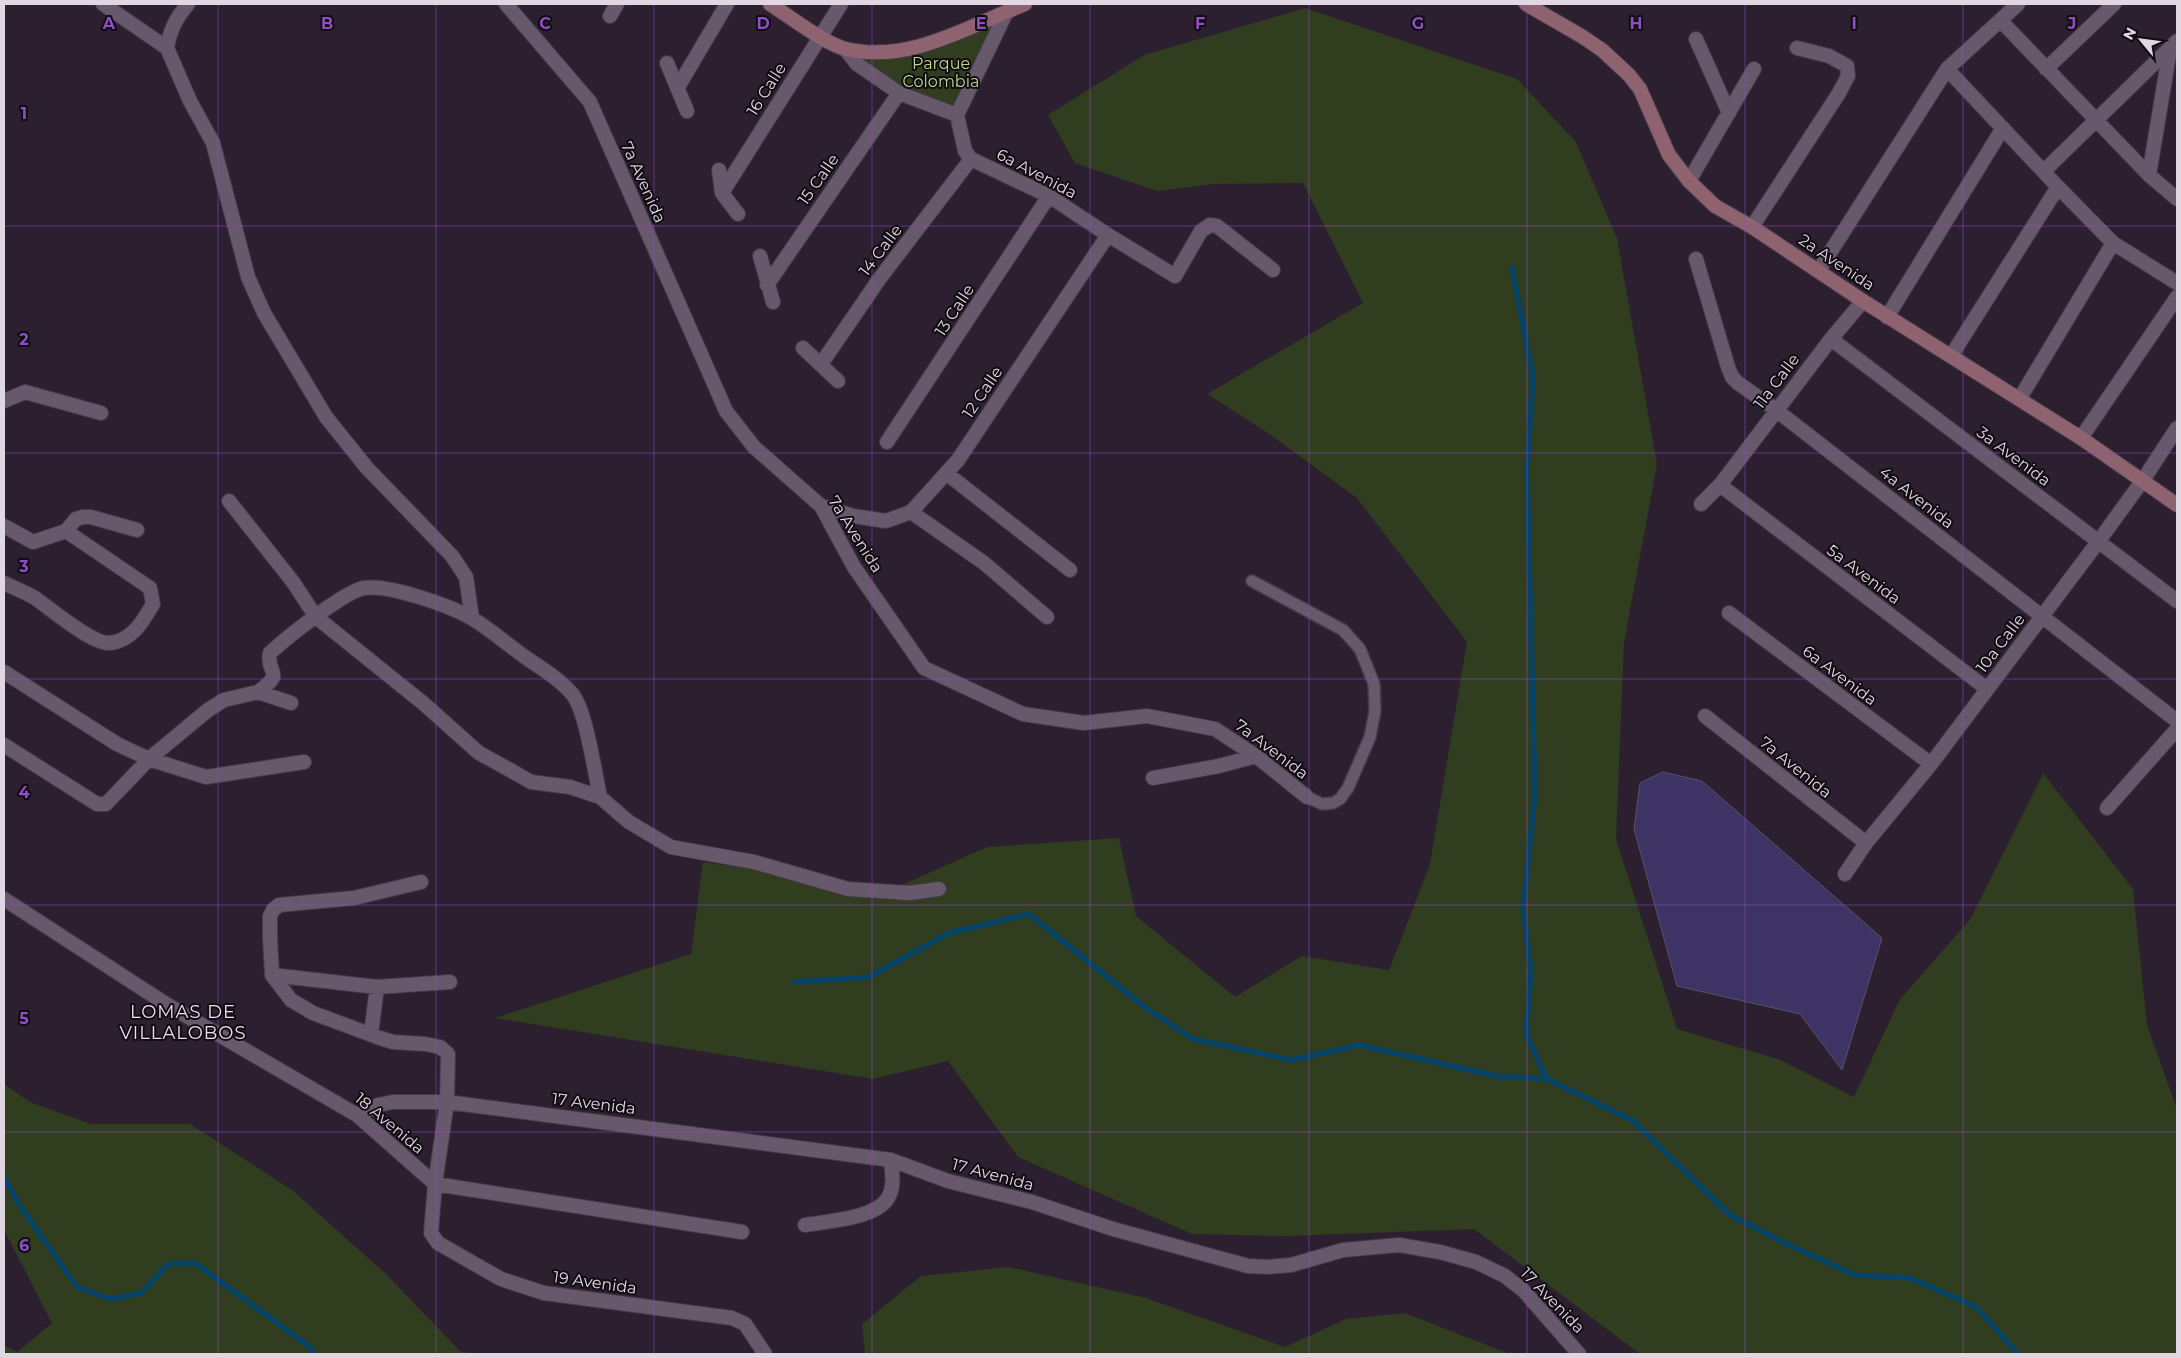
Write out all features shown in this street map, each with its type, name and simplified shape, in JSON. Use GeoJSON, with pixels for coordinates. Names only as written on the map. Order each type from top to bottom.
{"type":"FeatureCollection","features":[{"type":"Feature","properties":{"kind":"main road"},"geometry":{"type":"LineString","coordinates":[[770,4],[845,49],[885,52],[907,50],[939,40],[1025,4]]}},
{"type":"Feature","properties":{"kind":"main road","name":"2a Avenida"},"geometry":{"type":"LineString","coordinates":[[1526,4],[1602,50],[1629,75],[1640,89],[1669,155],[1689,181],[1715,206],[1752,227],[1819,270],[1863,302],[2020,398],[2144,480],[2177,505]]}},
{"type":"Feature","properties":{"kind":"street"},"geometry":{"type":"LineString","coordinates":[[103,4],[167,48]]}},
{"type":"Feature","properties":{"kind":"street"},"geometry":{"type":"LineString","coordinates":[[188,4],[176,18],[168,36],[167,48],[190,101],[213,143],[248,277],[264,314],[326,417],[367,468],[452,556],[466,577],[472,618]]}},
{"type":"Feature","properties":{"kind":"street","name":"7a Avenida"},"geometry":{"type":"LineString","coordinates":[[506,4],[590,102],[726,411],[754,447],[821,506],[854,567],[924,668],[1023,714],[1084,723],[1147,716],[1215,729],[1256,756],[1307,797]]}},
{"type":"Feature","properties":{"kind":"street"},"geometry":{"type":"LineString","coordinates":[[678,87],[727,4]]}},
{"type":"Feature","properties":{"kind":"street","name":"16 Calle"},"geometry":{"type":"LineString","coordinates":[[722,193],[819,35],[841,4]]}},
{"type":"Feature","properties":{"kind":"street"},"geometry":{"type":"LineString","coordinates":[[1819,270],[1948,69],[2018,4]]}},
{"type":"Feature","properties":{"kind":"street"},"geometry":{"type":"LineString","coordinates":[[2046,69],[2114,4]]}},
{"type":"Feature","properties":{"kind":"street"},"geometry":{"type":"LineString","coordinates":[[845,49],[857,64],[899,93],[957,115],[1007,11]]}},
{"type":"Feature","properties":{"kind":"street"},"geometry":{"type":"LineString","coordinates":[[2001,21],[2149,175],[2177,199]]}},
{"type":"Feature","properties":{"kind":"street"},"geometry":{"type":"LineString","coordinates":[[1696,38],[1729,113]]}},
{"type":"Feature","properties":{"kind":"street"},"geometry":{"type":"LineString","coordinates":[[2044,171],[2174,45]]}},
{"type":"Feature","properties":{"kind":"street"},"geometry":{"type":"LineString","coordinates":[[2149,175],[2174,45]]}},
{"type":"Feature","properties":{"kind":"street"},"geometry":{"type":"LineString","coordinates":[[1752,227],[1839,93],[1848,76],[1847,66],[1829,56],[1798,48]]}},
{"type":"Feature","properties":{"kind":"street"},"geometry":{"type":"LineString","coordinates":[[667,63],[678,87],[686,112]]}},
{"type":"Feature","properties":{"kind":"street"},"geometry":{"type":"LineString","coordinates":[[1689,181],[1754,69]]}},
{"type":"Feature","properties":{"kind":"street"},"geometry":{"type":"LineString","coordinates":[[1948,69],[2058,187],[2114,243],[2177,283]]}},
{"type":"Feature","properties":{"kind":"street","name":"15 Calle"},"geometry":{"type":"LineString","coordinates":[[767,285],[899,93]]}},
{"type":"Feature","properties":{"kind":"street","name":"6a Avenida"},"geometry":{"type":"LineString","coordinates":[[957,115],[965,150],[971,159],[1049,196],[1108,235]]}},
{"type":"Feature","properties":{"kind":"street"},"geometry":{"type":"LineString","coordinates":[[1887,317],[2003,128]]}},
{"type":"Feature","properties":{"kind":"street","name":"14 Calle"},"geometry":{"type":"LineString","coordinates":[[821,364],[880,278],[971,159]]}},
{"type":"Feature","properties":{"kind":"street"},"geometry":{"type":"LineString","coordinates":[[719,170],[722,193],[738,214]]}},
{"type":"Feature","properties":{"kind":"street"},"geometry":{"type":"LineString","coordinates":[[1951,356],[2058,187]]}},
{"type":"Feature","properties":{"kind":"street","name":"13 Calle"},"geometry":{"type":"LineString","coordinates":[[887,442],[1049,196]]}},
{"type":"Feature","properties":{"kind":"street"},"geometry":{"type":"LineString","coordinates":[[1108,235],[1175,276],[1201,230],[1210,225],[1217,226],[1273,270]]}},
{"type":"Feature","properties":{"kind":"street","name":"12 Calle"},"geometry":{"type":"LineString","coordinates":[[821,506],[853,516],[886,521],[911,512],[964,451],[1108,235]]}},
{"type":"Feature","properties":{"kind":"street"},"geometry":{"type":"LineString","coordinates":[[2020,398],[2114,243]]}},
{"type":"Feature","properties":{"kind":"street"},"geometry":{"type":"LineString","coordinates":[[760,256],[773,302]]}},
{"type":"Feature","properties":{"kind":"street","name":"4a Avenida"},"geometry":{"type":"LineString","coordinates":[[1696,260],[1728,367],[1738,383],[1776,410],[2177,721]]}},
{"type":"Feature","properties":{"kind":"street"},"geometry":{"type":"LineString","coordinates":[[2081,438],[2177,296]]}},
{"type":"Feature","properties":{"kind":"street","name":"11a Calle"},"geometry":{"type":"LineString","coordinates":[[1701,504],[1720,485],[1831,339],[1863,302]]}},
{"type":"Feature","properties":{"kind":"street","name":"3a Avenida"},"geometry":{"type":"LineString","coordinates":[[1831,339],[2177,601]]}},
{"type":"Feature","properties":{"kind":"street"},"geometry":{"type":"LineString","coordinates":[[803,348],[838,381]]}},
{"type":"Feature","properties":{"kind":"street"},"geometry":{"type":"LineString","coordinates":[[4,401],[25,392],[101,413]]}},
{"type":"Feature","properties":{"kind":"street","name":"10a Calle"},"geometry":{"type":"LineString","coordinates":[[1844,874],[1866,843],[1931,764],[2098,542],[2144,480],[2177,428]]}},
{"type":"Feature","properties":{"kind":"street"},"geometry":{"type":"LineString","coordinates":[[946,473],[1070,570]]}},
{"type":"Feature","properties":{"kind":"street","name":"5a Avenida"},"geometry":{"type":"LineString","coordinates":[[1720,485],[1987,689]]}},
{"type":"Feature","properties":{"kind":"street"},"geometry":{"type":"LineString","coordinates":[[229,501],[293,582],[316,617],[423,703],[480,753],[531,782],[570,787],[600,797],[629,822],[671,847],[754,862],[848,889],[909,893],[939,888]]}},
{"type":"Feature","properties":{"kind":"street"},"geometry":{"type":"LineString","coordinates":[[911,512],[984,563],[1047,617]]}},
{"type":"Feature","properties":{"kind":"street"},"geometry":{"type":"LineString","coordinates":[[4,526],[33,542],[66,531],[76,519],[83,517],[91,517],[137,530]]}},
{"type":"Feature","properties":{"kind":"street"},"geometry":{"type":"LineString","coordinates":[[4,583],[34,598],[90,637],[108,644],[124,640],[142,623],[153,604],[150,588],[66,531]]}},
{"type":"Feature","properties":{"kind":"street"},"geometry":{"type":"LineString","coordinates":[[4,745],[97,804],[106,804],[149,759],[201,715],[224,700],[258,692],[270,683],[274,678],[274,672],[269,658],[270,653],[316,617],[364,588],[396,591],[424,599],[472,618],[542,669],[573,695],[582,714],[600,797]]}},
{"type":"Feature","properties":{"kind":"street","name":"6a Avenida"},"geometry":{"type":"LineString","coordinates":[[1728,613],[1931,764]]}},
{"type":"Feature","properties":{"kind":"street"},"geometry":{"type":"LineString","coordinates":[[4,672],[116,744],[149,759],[206,777],[304,762]]}},
{"type":"Feature","properties":{"kind":"street"},"geometry":{"type":"LineString","coordinates":[[258,692],[291,703]]}},
{"type":"Feature","properties":{"kind":"street","name":"7a Avenida"},"geometry":{"type":"LineString","coordinates":[[1704,716],[1866,843]]}},
{"type":"Feature","properties":{"kind":"street"},"geometry":{"type":"LineString","coordinates":[[2107,808],[2177,728]]}},
{"type":"Feature","properties":{"kind":"street"},"geometry":{"type":"LineString","coordinates":[[1153,778],[1219,766],[1256,756]]}},
{"type":"Feature","properties":{"kind":"street"},"geometry":{"type":"LineString","coordinates":[[421,882],[354,898],[279,905],[272,910],[270,916],[270,938],[272,976],[291,1000],[313,1013],[393,1042],[440,1047],[448,1054],[447,1102],[435,1184],[742,1232]]}},
{"type":"Feature","properties":{"kind":"street","name":"18 Avenida"},"geometry":{"type":"LineString","coordinates":[[4,899],[166,1004],[357,1115],[435,1184]]}},
{"type":"Feature","properties":{"kind":"street"},"geometry":{"type":"LineString","coordinates":[[272,976],[378,987],[450,982]]}},
{"type":"Feature","properties":{"kind":"street"},"geometry":{"type":"LineString","coordinates":[[371,1034],[378,987]]}},
{"type":"Feature","properties":{"kind":"street","name":"17 Avenida"},"geometry":{"type":"LineString","coordinates":[[357,1115],[378,1105],[393,1102],[447,1102],[891,1160],[948,1181],[1032,1202],[1122,1231],[1248,1266],[1266,1268],[1291,1265],[1343,1250],[1399,1245],[1440,1252],[1476,1262],[1505,1276],[1524,1291],[1579,1354]]}},
{"type":"Feature","properties":{"kind":"street"},"geometry":{"type":"LineString","coordinates":[[805,1225],[860,1215],[877,1208],[887,1198],[893,1181],[891,1160]]}},
{"type":"Feature","properties":{"kind":"street","name":"19 Avenida"},"geometry":{"type":"LineString","coordinates":[[435,1184],[431,1233],[438,1243],[501,1279],[544,1293],[732,1318],[745,1324],[765,1354]]}},
{"type":"Feature","properties":{"kind":"lane","name":"7a Avenida"},"geometry":{"type":"LineString","coordinates":[[1252,581],[1343,630],[1360,650],[1374,684],[1375,711],[1370,737],[1359,765],[1340,799],[1333,803],[1322,804],[1307,797]]}},
{"type":"Feature","properties":{"kind":"green space"},"geometry":{"type":"Polygon","coordinates":[[[1305,8],[1517,79],[1576,142],[1617,238],[1657,464],[1624,643],[1616,839],[1677,1029],[1778,1059],[1854,1097],[1899,1001],[1971,918],[2043,773],[2133,889],[2147,1025],[2177,1109],[2177,1354],[1640,1354],[1474,1229],[1288,1236],[1192,1234],[1018,1157],[948,1061],[873,1079],[495,1018],[691,954],[703,862],[795,875],[884,893],[987,847],[1119,838],[1136,916],[1235,997],[1302,956],[1389,970],[1430,864],[1467,642],[1357,498],[1268,433],[1207,394],[1363,303],[1303,183],[1214,184],[1157,191],[1075,163],[1048,115],[1144,55],[1305,8]]]}},
{"type":"Feature","properties":{"kind":"green space","name":"Parque Colombia"},"geometry":{"type":"Polygon","coordinates":[[[1003,12],[957,115],[894,90],[849,53],[907,50],[1003,12]]]}},
{"type":"Feature","properties":{"kind":"green space"},"geometry":{"type":"Polygon","coordinates":[[[4,1084],[30,1102],[91,1124],[190,1124],[292,1190],[386,1274],[460,1351],[472,1354],[4,1354],[4,1345],[17,1352],[52,1323],[4,1230],[4,1084]]]}},
{"type":"Feature","properties":{"kind":"green space"},"geometry":{"type":"Polygon","coordinates":[[[1009,1267],[1146,1298],[1285,1347],[1346,1319],[1405,1313],[1510,1354],[865,1354],[862,1324],[921,1276],[1009,1267]]]}},
{"type":"Feature","properties":{"kind":"building"},"geometry":{"type":"Polygon","coordinates":[[[1663,772],[1702,781],[1882,938],[1842,1070],[1800,1014],[1677,986],[1634,829],[1640,783],[1663,772]]]}},
{"type":"Feature","properties":{"kind":"waterway"},"geometry":{"type":"LineString","coordinates":[[1512,268],[1533,377],[1527,470],[1535,795],[1523,907],[1531,972],[1526,1034],[1547,1079]]}},
{"type":"Feature","properties":{"kind":"waterway"},"geometry":{"type":"LineString","coordinates":[[795,982],[869,977],[949,933],[1029,914],[1146,1008],[1193,1039],[1292,1060],[1359,1045],[1496,1076],[1547,1079],[1632,1120],[1730,1215],[1855,1275],[1910,1278],[1976,1307],[2018,1354]]}},
{"type":"Feature","properties":{"kind":"waterway"},"geometry":{"type":"LineString","coordinates":[[4,1177],[18,1203],[77,1287],[110,1299],[141,1293],[168,1264],[195,1263],[310,1347],[313,1354]]}},
{"type":"Feature","properties":{"kind":"district","name":"LOMAS DE VILLALOBOS"},"geometry":{"type":"Point","coordinates":[183,1022]}}]}
